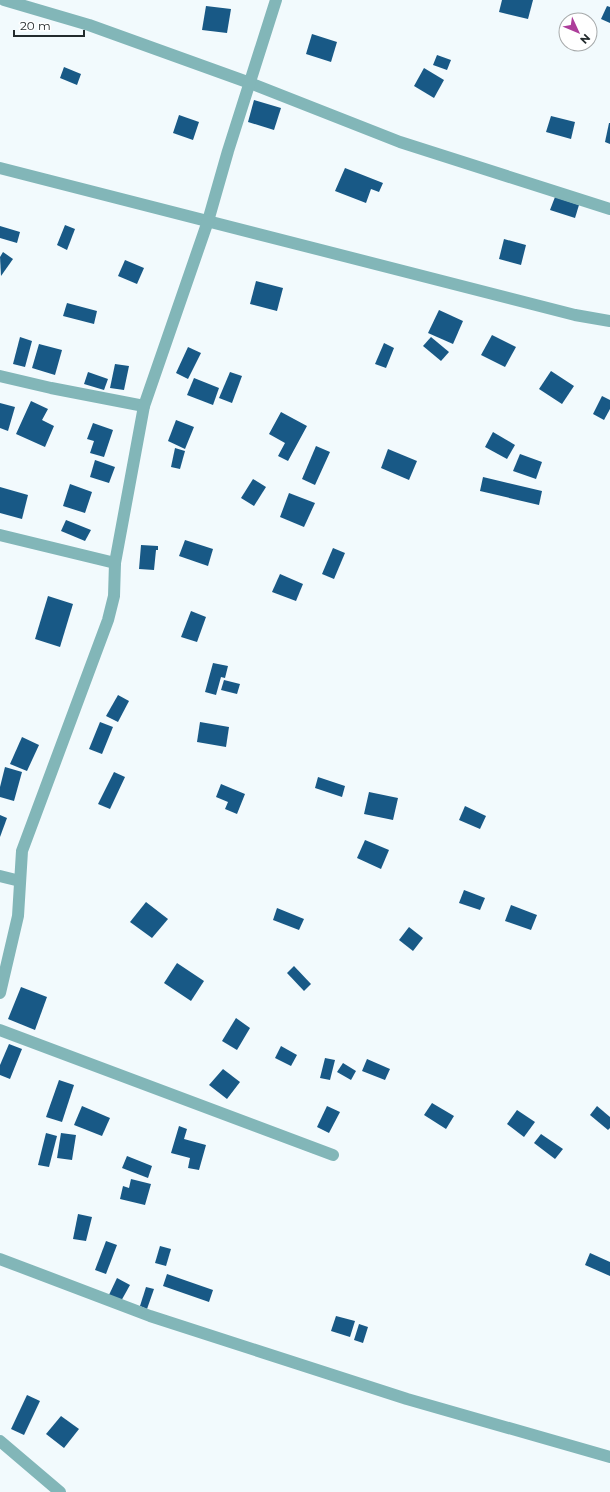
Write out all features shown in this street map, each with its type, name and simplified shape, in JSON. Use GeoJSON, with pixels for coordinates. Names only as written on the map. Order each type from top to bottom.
{"type":"FeatureCollection","features":[{"type":"Feature","properties":{"kind":"street"},"geometry":{"type":"LineString","coordinates":[[4,0],[89,25],[250,83],[400,142],[610,209]]}},
{"type":"Feature","properties":{"kind":"street"},"geometry":{"type":"LineString","coordinates":[[0,993],[18,916],[22,851],[108,620],[114,596],[115,563],[144,406],[208,221],[276,0]]}},
{"type":"Feature","properties":{"kind":"street"},"geometry":{"type":"LineString","coordinates":[[0,168],[575,315],[610,321]]}},
{"type":"Feature","properties":{"kind":"street"},"geometry":{"type":"LineString","coordinates":[[0,376],[51,388],[144,406]]}},
{"type":"Feature","properties":{"kind":"street"},"geometry":{"type":"LineString","coordinates":[[0,535],[115,563]]}},
{"type":"Feature","properties":{"kind":"street"},"geometry":{"type":"LineString","coordinates":[[0,876],[20,881]]}},
{"type":"Feature","properties":{"kind":"street"},"geometry":{"type":"LineString","coordinates":[[0,1030],[333,1155]]}},
{"type":"Feature","properties":{"kind":"street"},"geometry":{"type":"LineString","coordinates":[[0,1259],[150,1316],[407,1399],[610,1457]]}},
{"type":"Feature","properties":{"kind":"street"},"geometry":{"type":"LineString","coordinates":[[0,1441],[60,1492]]}},
{"type":"Feature","properties":{"kind":"building"},"geometry":{"type":"Polygon","coordinates":[[[502,0],[533,0],[528,19],[499,12],[502,0]]]}},
{"type":"Feature","properties":{"kind":"building"},"geometry":{"type":"Polygon","coordinates":[[[206,6],[231,9],[227,33],[202,30],[206,6]]]}},
{"type":"Feature","properties":{"kind":"building"},"geometry":{"type":"Polygon","coordinates":[[[607,6],[610,7],[610,23],[601,19],[607,6]]]}},
{"type":"Feature","properties":{"kind":"building"},"geometry":{"type":"Polygon","coordinates":[[[312,34],[337,42],[331,62],[306,54],[312,34]]]}},
{"type":"Feature","properties":{"kind":"building"},"geometry":{"type":"Polygon","coordinates":[[[437,55],[451,60],[447,70],[433,65],[437,55]]]}},
{"type":"Feature","properties":{"kind":"building"},"geometry":{"type":"Polygon","coordinates":[[[64,67],[81,74],[77,85],[60,78],[64,67]]]}},
{"type":"Feature","properties":{"kind":"building"},"geometry":{"type":"Polygon","coordinates":[[[424,68],[444,80],[434,98],[414,86],[424,68]]]}},
{"type":"Feature","properties":{"kind":"building"},"geometry":{"type":"Polygon","coordinates":[[[254,100],[281,108],[274,130],[248,122],[254,100]]]}},
{"type":"Feature","properties":{"kind":"building"},"geometry":{"type":"Polygon","coordinates":[[[179,115],[199,122],[193,140],[173,133],[179,115]]]}},
{"type":"Feature","properties":{"kind":"building"},"geometry":{"type":"Polygon","coordinates":[[[551,116],[575,122],[571,139],[546,132],[551,116]]]}},
{"type":"Feature","properties":{"kind":"building"},"geometry":{"type":"Polygon","coordinates":[[[610,123],[610,144],[605,142],[610,123]]]}},
{"type":"Feature","properties":{"kind":"building"},"geometry":{"type":"Polygon","coordinates":[[[345,168],[383,183],[379,192],[371,189],[366,203],[335,191],[345,168]]]}},
{"type":"Feature","properties":{"kind":"building"},"geometry":{"type":"Polygon","coordinates":[[[555,197],[579,205],[575,218],[550,210],[555,197]]]}},
{"type":"Feature","properties":{"kind":"building"},"geometry":{"type":"Polygon","coordinates":[[[65,225],[75,229],[67,250],[57,245],[65,225]]]}},
{"type":"Feature","properties":{"kind":"building"},"geometry":{"type":"Polygon","coordinates":[[[0,226],[20,232],[17,243],[0,238],[0,226]]]}},
{"type":"Feature","properties":{"kind":"building"},"geometry":{"type":"Polygon","coordinates":[[[504,239],[526,245],[521,265],[499,259],[504,239]]]}},
{"type":"Feature","properties":{"kind":"building"},"geometry":{"type":"Polygon","coordinates":[[[3,252],[13,259],[1,276],[0,257],[3,252]]]}},
{"type":"Feature","properties":{"kind":"building"},"geometry":{"type":"Polygon","coordinates":[[[125,260],[144,268],[137,284],[118,276],[125,260]]]}},
{"type":"Feature","properties":{"kind":"building"},"geometry":{"type":"Polygon","coordinates":[[[256,281],[283,288],[277,311],[250,304],[256,281]]]}},
{"type":"Feature","properties":{"kind":"building"},"geometry":{"type":"Polygon","coordinates":[[[67,303],[97,311],[94,324],[63,316],[67,303]]]}},
{"type":"Feature","properties":{"kind":"building"},"geometry":{"type":"Polygon","coordinates":[[[439,310],[463,321],[453,344],[428,333],[439,310]]]}},
{"type":"Feature","properties":{"kind":"building"},"geometry":{"type":"Polygon","coordinates":[[[492,335],[516,347],[505,367],[481,355],[492,335]]]}},
{"type":"Feature","properties":{"kind":"building"},"geometry":{"type":"Polygon","coordinates":[[[20,337],[32,341],[25,367],[13,364],[20,337]]]}},
{"type":"Feature","properties":{"kind":"building"},"geometry":{"type":"Polygon","coordinates":[[[431,337],[449,352],[441,361],[423,346],[431,337]]]}},
{"type":"Feature","properties":{"kind":"building"},"geometry":{"type":"Polygon","coordinates":[[[384,343],[394,348],[386,368],[375,364],[384,343]]]}},
{"type":"Feature","properties":{"kind":"building"},"geometry":{"type":"Polygon","coordinates":[[[39,344],[62,350],[55,375],[32,368],[39,344]]]}},
{"type":"Feature","properties":{"kind":"building"},"geometry":{"type":"Polygon","coordinates":[[[188,347],[201,353],[188,379],[176,373],[188,347]]]}},
{"type":"Feature","properties":{"kind":"building"},"geometry":{"type":"Polygon","coordinates":[[[115,364],[129,366],[124,390],[110,388],[115,364]]]}},
{"type":"Feature","properties":{"kind":"building"},"geometry":{"type":"Polygon","coordinates":[[[551,371],[574,386],[562,404],[539,389],[551,371]]]}},
{"type":"Feature","properties":{"kind":"building"},"geometry":{"type":"Polygon","coordinates":[[[88,372],[108,379],[104,390],[84,384],[88,372]]]}},
{"type":"Feature","properties":{"kind":"building"},"geometry":{"type":"Polygon","coordinates":[[[230,372],[242,376],[232,403],[219,398],[230,372]]]}},
{"type":"Feature","properties":{"kind":"building"},"geometry":{"type":"Polygon","coordinates":[[[194,378],[219,388],[213,405],[187,395],[194,378]]]}},
{"type":"Feature","properties":{"kind":"building"},"geometry":{"type":"Polygon","coordinates":[[[602,396],[610,400],[610,409],[604,420],[593,414],[602,396]]]}},
{"type":"Feature","properties":{"kind":"building"},"geometry":{"type":"Polygon","coordinates":[[[31,401],[48,409],[42,420],[54,426],[45,447],[16,434],[31,401]]]}},
{"type":"Feature","properties":{"kind":"building"},"geometry":{"type":"Polygon","coordinates":[[[0,403],[15,407],[8,431],[0,428],[0,403]]]}},
{"type":"Feature","properties":{"kind":"building"},"geometry":{"type":"Polygon","coordinates":[[[281,412],[307,426],[288,461],[278,456],[285,443],[269,434],[281,412]]]}},
{"type":"Feature","properties":{"kind":"building"},"geometry":{"type":"Polygon","coordinates":[[[176,420],[194,427],[185,449],[168,441],[176,420]]]}},
{"type":"Feature","properties":{"kind":"building"},"geometry":{"type":"Polygon","coordinates":[[[93,423],[113,430],[104,457],[90,453],[94,441],[87,439],[93,423]]]}},
{"type":"Feature","properties":{"kind":"building"},"geometry":{"type":"Polygon","coordinates":[[[493,432],[515,445],[507,459],[485,447],[493,432]]]}},
{"type":"Feature","properties":{"kind":"building"},"geometry":{"type":"Polygon","coordinates":[[[316,446],[330,452],[315,485],[302,479],[316,446]]]}},
{"type":"Feature","properties":{"kind":"building"},"geometry":{"type":"Polygon","coordinates":[[[175,448],[185,451],[180,469],[171,467],[175,448]]]}},
{"type":"Feature","properties":{"kind":"building"},"geometry":{"type":"Polygon","coordinates":[[[388,449],[417,461],[409,480],[381,468],[388,449]]]}},
{"type":"Feature","properties":{"kind":"building"},"geometry":{"type":"Polygon","coordinates":[[[520,454],[542,462],[536,479],[513,471],[520,454]]]}},
{"type":"Feature","properties":{"kind":"building"},"geometry":{"type":"Polygon","coordinates":[[[95,460],[115,467],[109,483],[90,477],[95,460]]]}},
{"type":"Feature","properties":{"kind":"building"},"geometry":{"type":"Polygon","coordinates":[[[483,477],[542,491],[539,505],[480,491],[483,477]]]}},
{"type":"Feature","properties":{"kind":"building"},"geometry":{"type":"Polygon","coordinates":[[[253,479],[266,487],[254,506],[241,498],[253,479]]]}},
{"type":"Feature","properties":{"kind":"building"},"geometry":{"type":"Polygon","coordinates":[[[70,484],[92,492],[85,513],[63,506],[70,484]]]}},
{"type":"Feature","properties":{"kind":"building"},"geometry":{"type":"Polygon","coordinates":[[[0,487],[28,495],[22,519],[0,513],[0,487]]]}},
{"type":"Feature","properties":{"kind":"building"},"geometry":{"type":"Polygon","coordinates":[[[289,493],[315,503],[304,527],[280,517],[289,493]]]}},
{"type":"Feature","properties":{"kind":"building"},"geometry":{"type":"Polygon","coordinates":[[[66,520],[91,530],[85,541],[61,531],[66,520]]]}},
{"type":"Feature","properties":{"kind":"building"},"geometry":{"type":"Polygon","coordinates":[[[185,540],[213,549],[208,566],[179,556],[185,540]]]}},
{"type":"Feature","properties":{"kind":"building"},"geometry":{"type":"Polygon","coordinates":[[[141,545],[158,546],[158,550],[156,550],[154,570],[139,569],[141,545]]]}},
{"type":"Feature","properties":{"kind":"building"},"geometry":{"type":"Polygon","coordinates":[[[333,548],[345,553],[334,579],[322,574],[333,548]]]}},
{"type":"Feature","properties":{"kind":"building"},"geometry":{"type":"Polygon","coordinates":[[[280,574],[303,584],[296,601],[272,592],[280,574]]]}},
{"type":"Feature","properties":{"kind":"building"},"geometry":{"type":"Polygon","coordinates":[[[48,596],[73,604],[60,647],[35,639],[48,596]]]}},
{"type":"Feature","properties":{"kind":"building"},"geometry":{"type":"Polygon","coordinates":[[[191,611],[206,617],[197,642],[181,637],[191,611]]]}},
{"type":"Feature","properties":{"kind":"building"},"geometry":{"type":"Polygon","coordinates":[[[213,663],[228,666],[225,678],[221,677],[216,695],[205,692],[213,663]]]}},
{"type":"Feature","properties":{"kind":"building"},"geometry":{"type":"Polygon","coordinates":[[[224,680],[240,684],[237,694],[221,690],[224,680]]]}},
{"type":"Feature","properties":{"kind":"building"},"geometry":{"type":"Polygon","coordinates":[[[118,695],[129,701],[118,722],[106,716],[118,695]]]}},
{"type":"Feature","properties":{"kind":"building"},"geometry":{"type":"Polygon","coordinates":[[[100,722],[113,727],[102,754],[89,749],[100,722]]]}},
{"type":"Feature","properties":{"kind":"building"},"geometry":{"type":"Polygon","coordinates":[[[200,722],[229,727],[226,747],[197,742],[200,722]]]}},
{"type":"Feature","properties":{"kind":"building"},"geometry":{"type":"Polygon","coordinates":[[[22,737],[39,745],[27,771],[10,764],[22,737]]]}},
{"type":"Feature","properties":{"kind":"building"},"geometry":{"type":"Polygon","coordinates":[[[5,767],[22,772],[14,801],[0,797],[0,787],[5,767]]]}},
{"type":"Feature","properties":{"kind":"building"},"geometry":{"type":"Polygon","coordinates":[[[114,772],[125,777],[110,809],[98,804],[114,772]]]}},
{"type":"Feature","properties":{"kind":"building"},"geometry":{"type":"Polygon","coordinates":[[[318,777],[345,786],[342,797],[315,788],[318,777]]]}},
{"type":"Feature","properties":{"kind":"building"},"geometry":{"type":"Polygon","coordinates":[[[221,784],[245,794],[237,814],[225,809],[228,802],[216,797],[221,784]]]}},
{"type":"Feature","properties":{"kind":"building"},"geometry":{"type":"Polygon","coordinates":[[[369,792],[398,798],[393,820],[364,814],[369,792]]]}},
{"type":"Feature","properties":{"kind":"building"},"geometry":{"type":"Polygon","coordinates":[[[465,806],[486,816],[480,829],[459,820],[465,806]]]}},
{"type":"Feature","properties":{"kind":"building"},"geometry":{"type":"Polygon","coordinates":[[[0,815],[7,818],[0,837],[0,815]]]}},
{"type":"Feature","properties":{"kind":"building"},"geometry":{"type":"Polygon","coordinates":[[[365,840],[389,850],[381,869],[357,858],[365,840]]]}},
{"type":"Feature","properties":{"kind":"building"},"geometry":{"type":"Polygon","coordinates":[[[464,890],[485,898],[480,910],[459,903],[464,890]]]}},
{"type":"Feature","properties":{"kind":"building"},"geometry":{"type":"Polygon","coordinates":[[[146,902],[168,919],[152,938],[130,922],[146,902]]]}},
{"type":"Feature","properties":{"kind":"building"},"geometry":{"type":"Polygon","coordinates":[[[511,905],[537,915],[531,930],[505,921],[511,905]]]}},
{"type":"Feature","properties":{"kind":"building"},"geometry":{"type":"Polygon","coordinates":[[[277,908],[304,919],[299,930],[273,920],[277,908]]]}},
{"type":"Feature","properties":{"kind":"building"},"geometry":{"type":"Polygon","coordinates":[[[409,927],[423,938],[413,951],[399,940],[409,927]]]}},
{"type":"Feature","properties":{"kind":"building"},"geometry":{"type":"Polygon","coordinates":[[[177,963],[204,981],[191,1001],[164,983],[177,963]]]}},
{"type":"Feature","properties":{"kind":"building"},"geometry":{"type":"Polygon","coordinates":[[[294,966],[311,984],[304,991],[287,973],[294,966]]]}},
{"type":"Feature","properties":{"kind":"building"},"geometry":{"type":"Polygon","coordinates":[[[21,987],[47,997],[35,1030],[8,1019],[21,987]]]}},
{"type":"Feature","properties":{"kind":"building"},"geometry":{"type":"Polygon","coordinates":[[[236,1018],[250,1028],[237,1050],[222,1041],[236,1018]]]}},
{"type":"Feature","properties":{"kind":"building"},"geometry":{"type":"Polygon","coordinates":[[[9,1044],[22,1049],[10,1079],[0,1075],[0,1065],[9,1044]]]}},
{"type":"Feature","properties":{"kind":"building"},"geometry":{"type":"Polygon","coordinates":[[[281,1046],[297,1055],[291,1066],[275,1058],[281,1046]]]}},
{"type":"Feature","properties":{"kind":"building"},"geometry":{"type":"Polygon","coordinates":[[[325,1058],[335,1060],[330,1080],[320,1078],[325,1058]]]}},
{"type":"Feature","properties":{"kind":"building"},"geometry":{"type":"Polygon","coordinates":[[[367,1059],[390,1069],[385,1080],[362,1071],[367,1059]]]}},
{"type":"Feature","properties":{"kind":"building"},"geometry":{"type":"Polygon","coordinates":[[[343,1063],[356,1071],[351,1080],[337,1072],[343,1063]]]}},
{"type":"Feature","properties":{"kind":"building"},"geometry":{"type":"Polygon","coordinates":[[[223,1069],[240,1082],[227,1099],[209,1085],[223,1069]]]}},
{"type":"Feature","properties":{"kind":"building"},"geometry":{"type":"Polygon","coordinates":[[[59,1080],[74,1085],[62,1122],[46,1117],[59,1080]]]}},
{"type":"Feature","properties":{"kind":"building"},"geometry":{"type":"Polygon","coordinates":[[[432,1103],[454,1116],[446,1129],[424,1115],[432,1103]]]}},
{"type":"Feature","properties":{"kind":"building"},"geometry":{"type":"Polygon","coordinates":[[[82,1106],[110,1118],[102,1136],[74,1125],[82,1106]]]}},
{"type":"Feature","properties":{"kind":"building"},"geometry":{"type":"Polygon","coordinates":[[[327,1106],[340,1112],[329,1133],[317,1127],[327,1106]]]}},
{"type":"Feature","properties":{"kind":"building"},"geometry":{"type":"Polygon","coordinates":[[[597,1106],[610,1117],[610,1128],[608,1130],[590,1115],[597,1106]]]}},
{"type":"Feature","properties":{"kind":"building"},"geometry":{"type":"Polygon","coordinates":[[[517,1110],[535,1122],[524,1137],[507,1124],[517,1110]]]}},
{"type":"Feature","properties":{"kind":"building"},"geometry":{"type":"Polygon","coordinates":[[[179,1126],[187,1129],[184,1139],[206,1145],[199,1170],[188,1168],[190,1158],[171,1153],[179,1126]]]}},
{"type":"Feature","properties":{"kind":"building"},"geometry":{"type":"Polygon","coordinates":[[[46,1133],[57,1136],[49,1167],[38,1165],[46,1133]]]}},
{"type":"Feature","properties":{"kind":"building"},"geometry":{"type":"Polygon","coordinates":[[[61,1133],[76,1135],[72,1160],[57,1158],[61,1133]]]}},
{"type":"Feature","properties":{"kind":"building"},"geometry":{"type":"Polygon","coordinates":[[[541,1134],[563,1149],[555,1159],[534,1143],[541,1134]]]}},
{"type":"Feature","properties":{"kind":"building"},"geometry":{"type":"Polygon","coordinates":[[[127,1156],[152,1166],[148,1178],[122,1168],[127,1156]]]}},
{"type":"Feature","properties":{"kind":"building"},"geometry":{"type":"Polygon","coordinates":[[[131,1179],[151,1184],[145,1205],[120,1199],[123,1186],[129,1188],[131,1179]]]}},
{"type":"Feature","properties":{"kind":"building"},"geometry":{"type":"Polygon","coordinates":[[[78,1214],[92,1217],[86,1241],[73,1239],[78,1214]]]}},
{"type":"Feature","properties":{"kind":"building"},"geometry":{"type":"Polygon","coordinates":[[[106,1241],[117,1245],[106,1274],[95,1270],[106,1241]]]}},
{"type":"Feature","properties":{"kind":"building"},"geometry":{"type":"Polygon","coordinates":[[[160,1246],[171,1249],[166,1266],[155,1263],[160,1246]]]}},
{"type":"Feature","properties":{"kind":"building"},"geometry":{"type":"Polygon","coordinates":[[[590,1253],[610,1262],[610,1276],[585,1265],[590,1253]]]}},
{"type":"Feature","properties":{"kind":"building"},"geometry":{"type":"Polygon","coordinates":[[[167,1274],[213,1290],[209,1302],[163,1286],[167,1274]]]}},
{"type":"Feature","properties":{"kind":"building"},"geometry":{"type":"Polygon","coordinates":[[[117,1278],[130,1285],[120,1303],[108,1297],[117,1278]]]}},
{"type":"Feature","properties":{"kind":"building"},"geometry":{"type":"Polygon","coordinates":[[[146,1287],[154,1289],[147,1309],[140,1306],[146,1287]]]}},
{"type":"Feature","properties":{"kind":"building"},"geometry":{"type":"Polygon","coordinates":[[[336,1316],[355,1321],[350,1337],[331,1331],[336,1316]]]}},
{"type":"Feature","properties":{"kind":"building"},"geometry":{"type":"Polygon","coordinates":[[[359,1324],[368,1327],[363,1343],[354,1340],[359,1324]]]}},
{"type":"Feature","properties":{"kind":"building"},"geometry":{"type":"Polygon","coordinates":[[[27,1395],[40,1401],[24,1435],[11,1429],[27,1395]]]}},
{"type":"Feature","properties":{"kind":"building"},"geometry":{"type":"Polygon","coordinates":[[[61,1416],[79,1429],[64,1448],[46,1434],[61,1416]]]}}]}
